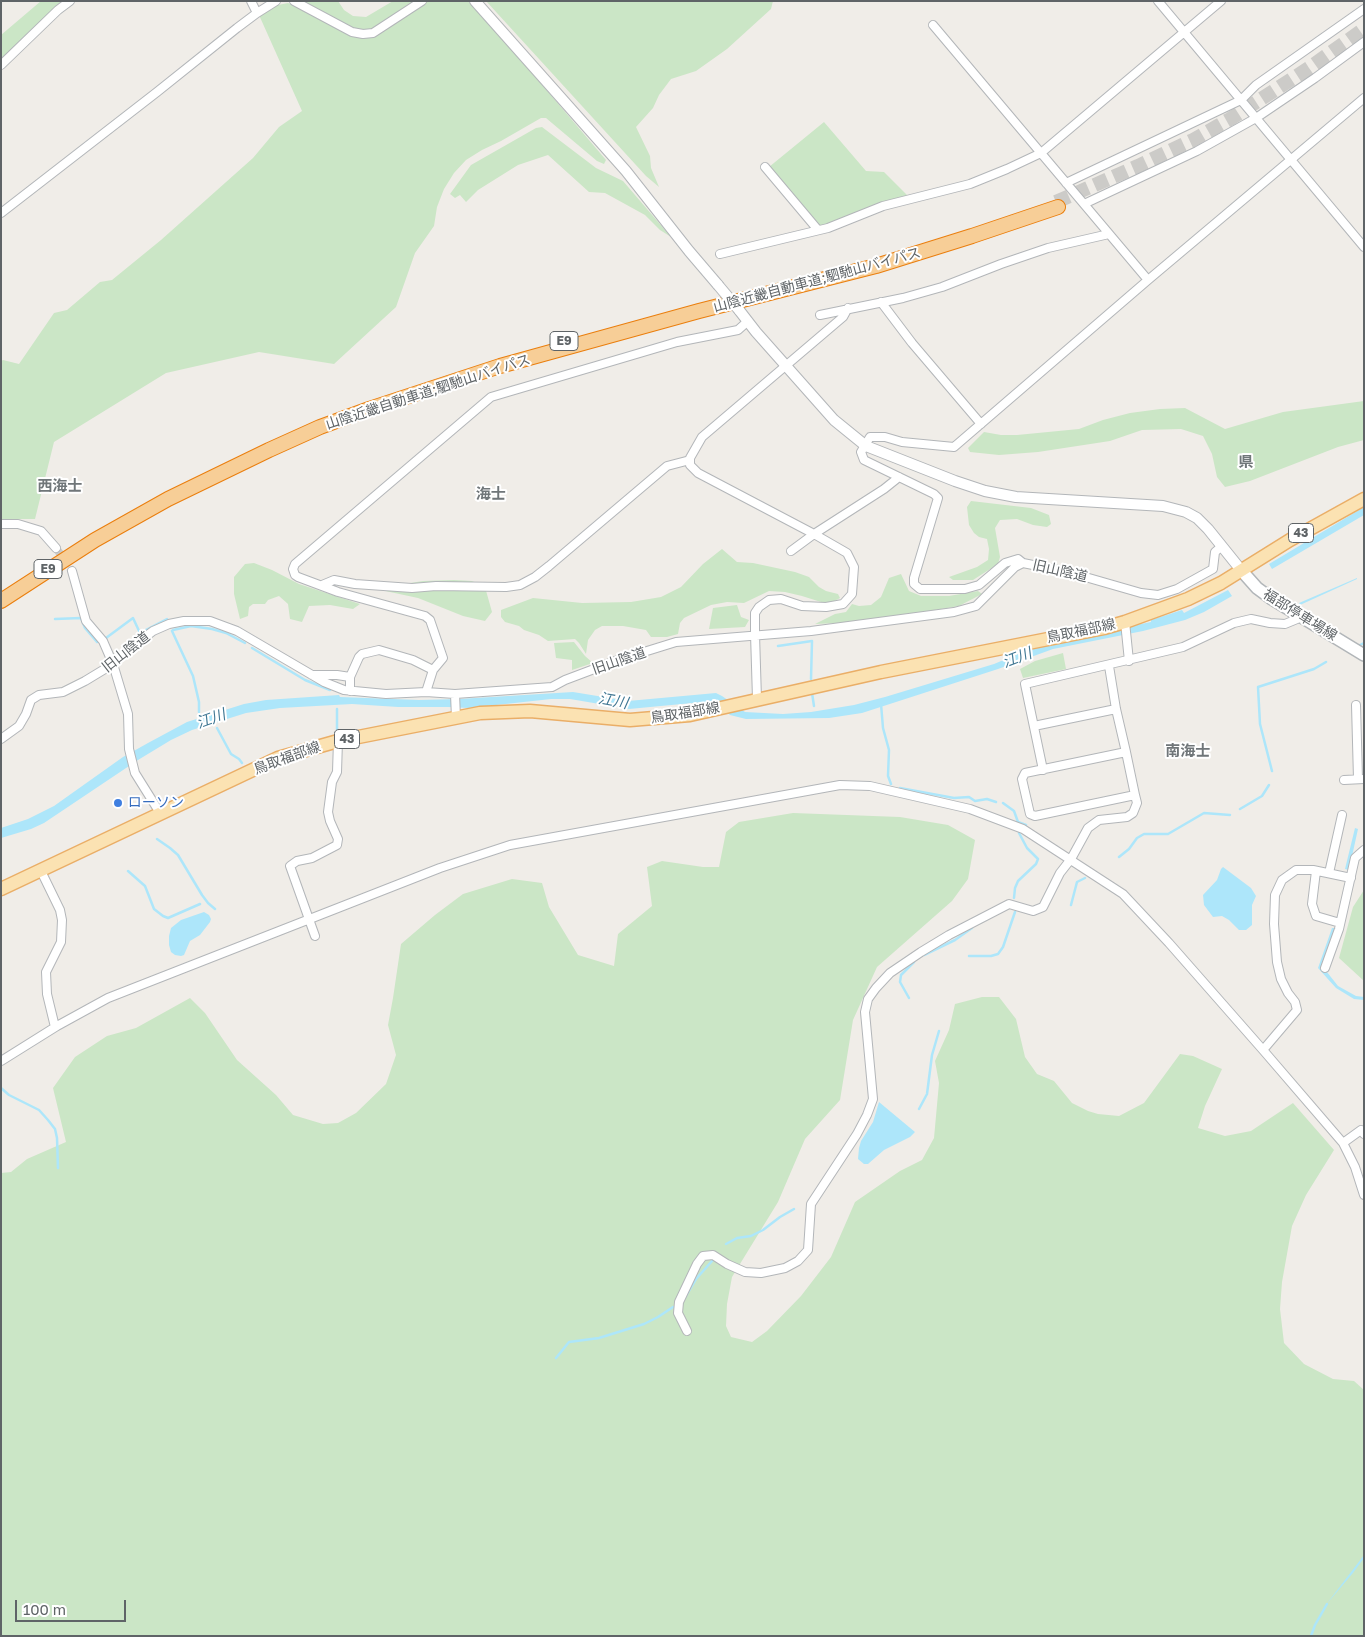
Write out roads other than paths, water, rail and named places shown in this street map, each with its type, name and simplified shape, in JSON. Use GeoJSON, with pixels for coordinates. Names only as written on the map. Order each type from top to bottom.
{"type":"FeatureCollection","features":[{"type":"Feature","properties":{"kind":"highway","name":"山陰近畿自動車道;駟馳山バイパス"},"geometry":{"type":"LineString","coordinates":[[1,595],[113,523],[174,490],[319,421],[498,360],[874,259],[1057,204],[972,236],[876,266],[680,316],[500,366],[320,427],[168,499],[78,550],[1,601]]}},
{"type":"Feature","properties":{"kind":"main road","name":"鳥取福部線"},"geometry":{"type":"LineString","coordinates":[[1,888],[41,871],[278,758],[338,741],[456,714],[530,712],[630,720],[690,715],[920,664],[1126,622],[1188,599],[1221,583],[1290,540],[1364,499]]}},
{"type":"Feature","properties":{"kind":"main road","name":"福部停車場線"},"geometry":{"type":"LineString","coordinates":[[1241,570],[1257,588],[1302,617],[1361,650]]}},
{"type":"Feature","properties":{"kind":"street"},"geometry":{"type":"LineString","coordinates":[[1,66],[58,10],[70,1]]}},
{"type":"Feature","properties":{"kind":"street"},"geometry":{"type":"LineString","coordinates":[[251,1],[257,13]]}},
{"type":"Feature","properties":{"kind":"street"},"geometry":{"type":"LineString","coordinates":[[1,212],[257,13],[276,1]]}},
{"type":"Feature","properties":{"kind":"street"},"geometry":{"type":"LineString","coordinates":[[294,1],[352,32],[363,34],[374,33],[422,1]]}},
{"type":"Feature","properties":{"kind":"street"},"geometry":{"type":"LineString","coordinates":[[475,1],[626,171],[689,251],[786,366],[834,420],[866,446],[985,491],[1016,497],[1144,504],[1163,506],[1186,512],[1198,518],[1241,570]]}},
{"type":"Feature","properties":{"kind":"street"},"geometry":{"type":"LineString","coordinates":[[1158,1],[1364,247]]}},
{"type":"Feature","properties":{"kind":"street"},"geometry":{"type":"LineString","coordinates":[[720,254],[828,228],[884,206],[970,184],[1008,169],[1040,153],[1221,1]]}},
{"type":"Feature","properties":{"kind":"street"},"geometry":{"type":"LineString","coordinates":[[1066,183],[1241,100],[1256,85],[1364,9]]}},
{"type":"Feature","properties":{"kind":"street"},"geometry":{"type":"LineString","coordinates":[[933,25],[1148,280]]}},
{"type":"Feature","properties":{"kind":"street"},"geometry":{"type":"LineString","coordinates":[[1084,204],[1197,150],[1256,118],[1364,42]]}},
{"type":"Feature","properties":{"kind":"street"},"geometry":{"type":"LineString","coordinates":[[1022,563],[1018,559],[1006,563],[979,584],[965,589],[920,589],[914,584],[914,578],[938,498],[934,494],[864,460],[861,452],[870,437],[885,437],[902,442],[954,447],[1364,98]]}},
{"type":"Feature","properties":{"kind":"street"},"geometry":{"type":"LineString","coordinates":[[765,167],[818,230]]}},
{"type":"Feature","properties":{"kind":"street"},"geometry":{"type":"LineString","coordinates":[[820,314],[942,287],[1000,264],[1048,248],[1109,234]]}},
{"type":"Feature","properties":{"kind":"street"},"geometry":{"type":"LineString","coordinates":[[881,302],[981,424]]}},
{"type":"Feature","properties":{"kind":"street"},"geometry":{"type":"LineString","coordinates":[[757,699],[755,634],[756,613],[759,607],[769,600],[781,599],[802,606],[826,607],[843,604],[852,594],[854,568],[847,553],[698,473],[690,465],[690,458],[702,437],[843,317],[848,308]]}},
{"type":"Feature","properties":{"kind":"street"},"geometry":{"type":"LineString","coordinates":[[426,692],[433,670],[442,658],[432,622],[428,618],[338,592],[295,575],[293,569],[295,564],[491,397],[677,342],[738,330],[748,321]]}},
{"type":"Feature","properties":{"kind":"street"},"geometry":{"type":"LineString","coordinates":[[322,585],[334,580],[355,584],[412,588],[436,586],[506,587],[520,585],[535,577],[549,566],[667,466],[690,460]]}},
{"type":"Feature","properties":{"kind":"street"},"geometry":{"type":"LineString","coordinates":[[791,551],[899,477]]}},
{"type":"Feature","properties":{"kind":"street"},"geometry":{"type":"LineString","coordinates":[[1,524],[18,524],[42,531],[56,548]]}},
{"type":"Feature","properties":{"kind":"street","name":"旧山陰道"},"geometry":{"type":"LineString","coordinates":[[1,739],[19,726],[31,700],[39,695],[63,692],[113,664],[153,631],[169,624],[198,620],[210,621],[237,631],[312,675],[344,690],[386,694],[426,692],[455,695],[552,686],[618,660],[676,642],[755,634],[810,631],[954,612],[976,606],[1015,567],[1022,563],[1070,572],[1141,593],[1158,595],[1177,589],[1213,569],[1215,552],[1222,546]]}},
{"type":"Feature","properties":{"kind":"street"},"geometry":{"type":"LineString","coordinates":[[72,571],[86,621],[103,641],[113,664],[128,714],[129,750],[135,773],[160,813]]}},
{"type":"Feature","properties":{"kind":"street"},"geometry":{"type":"LineString","coordinates":[[1043,770],[1025,684],[1109,666],[1183,647],[1234,623],[1250,619],[1285,624],[1302,617]]}},
{"type":"Feature","properties":{"kind":"street"},"geometry":{"type":"LineString","coordinates":[[1126,622],[1129,661]]}},
{"type":"Feature","properties":{"kind":"street"},"geometry":{"type":"LineString","coordinates":[[350,691],[350,677],[359,657],[379,650],[413,660],[433,670]]}},
{"type":"Feature","properties":{"kind":"street"},"geometry":{"type":"LineString","coordinates":[[687,1331],[678,1313],[679,1302],[702,1256],[713,1255],[745,1272],[761,1273],[785,1268],[798,1261],[808,1250],[811,1204],[857,1134],[867,1115],[872,1099],[865,1012],[868,999],[876,988],[890,973],[949,934],[1009,904],[1033,911],[1043,907],[1060,873],[1071,859],[1088,828],[1099,820],[1127,817],[1133,813],[1137,803],[1116,709],[1109,666]]}},
{"type":"Feature","properties":{"kind":"street"},"geometry":{"type":"LineString","coordinates":[[312,675],[350,677]]}},
{"type":"Feature","properties":{"kind":"street"},"geometry":{"type":"LineString","coordinates":[[455,695],[456,714]]}},
{"type":"Feature","properties":{"kind":"street"},"geometry":{"type":"LineString","coordinates":[[1344,780],[1361,779],[1360,720],[1356,705]]}},
{"type":"Feature","properties":{"kind":"street"},"geometry":{"type":"LineString","coordinates":[[1034,726],[1116,709]]}},
{"type":"Feature","properties":{"kind":"street"},"geometry":{"type":"LineString","coordinates":[[315,936],[290,866],[297,861],[312,858],[337,845],[338,839],[328,812],[332,782],[338,772],[338,741]]}},
{"type":"Feature","properties":{"kind":"street"},"geometry":{"type":"LineString","coordinates":[[1126,752],[1025,773],[1022,779],[1030,814],[1035,816],[1134,795]]}},
{"type":"Feature","properties":{"kind":"street"},"geometry":{"type":"LineString","coordinates":[[1,1061],[55,1027],[108,998],[186,969],[278,931],[309,921],[440,868],[526,841],[840,785],[870,786],[970,809],[1023,829],[1123,894],[1263,1050],[1343,1143],[1355,1167],[1364,1195]]}},
{"type":"Feature","properties":{"kind":"street"},"geometry":{"type":"LineString","coordinates":[[1329,873],[1342,815]]}},
{"type":"Feature","properties":{"kind":"street"},"geometry":{"type":"LineString","coordinates":[[1325,968],[1340,924],[1355,858],[1364,850]]}},
{"type":"Feature","properties":{"kind":"street"},"geometry":{"type":"LineString","coordinates":[[1263,1050],[1297,1010],[1295,1002],[1281,979],[1277,962],[1274,924],[1275,895],[1282,880],[1296,870],[1316,871],[1351,878]]}},
{"type":"Feature","properties":{"kind":"street"},"geometry":{"type":"LineString","coordinates":[[41,871],[60,910],[62,920],[61,942],[46,972],[47,994],[55,1027]]}},
{"type":"Feature","properties":{"kind":"street"},"geometry":{"type":"LineString","coordinates":[[1316,871],[1312,904],[1316,916],[1340,924]]}},
{"type":"Feature","properties":{"kind":"street"},"geometry":{"type":"LineString","coordinates":[[1343,1143],[1361,1130],[1364,1134]]}},
{"type":"Feature","properties":{"kind":"water"},"geometry":{"type":"Polygon","coordinates":[[[1364,507],[1364,515],[1272,569],[1269,564],[1364,507]]]}},
{"type":"Feature","properties":{"kind":"water"},"geometry":{"type":"Polygon","coordinates":[[[1357,578],[1300,605],[1299,603],[1357,578]]]}},
{"type":"Feature","properties":{"kind":"water","name":"江川"},"geometry":{"type":"Polygon","coordinates":[[[1228,590],[1232,596],[1204,612],[1185,620],[1143,631],[1053,649],[862,713],[829,718],[746,719],[730,715],[714,701],[629,709],[570,699],[551,699],[469,708],[352,704],[280,708],[246,713],[192,730],[171,740],[44,823],[1,838],[1,828],[28,819],[54,806],[123,757],[148,743],[187,722],[244,704],[266,700],[339,695],[340,697],[419,700],[573,692],[628,701],[716,693],[745,712],[783,714],[811,712],[854,705],[885,697],[994,664],[1042,644],[1151,622],[1151,620],[1182,610],[1184,613],[1228,590]]]}},
{"type":"Feature","properties":{"kind":"water"},"geometry":{"type":"Polygon","coordinates":[[[1355,828],[1358,829],[1349,870],[1345,869],[1355,828]]]}},
{"type":"Feature","properties":{"kind":"water"},"geometry":{"type":"Polygon","coordinates":[[[1223,867],[1251,888],[1256,896],[1252,905],[1252,925],[1246,930],[1239,930],[1222,916],[1213,917],[1204,905],[1203,895],[1217,880],[1223,867]]]}},
{"type":"Feature","properties":{"kind":"water"},"geometry":{"type":"Polygon","coordinates":[[[204,912],[209,915],[210,922],[200,935],[190,941],[184,955],[175,955],[171,952],[169,945],[171,928],[181,920],[204,912]]]}},
{"type":"Feature","properties":{"kind":"water"},"geometry":{"type":"Polygon","coordinates":[[[1332,928],[1335,928],[1323,967],[1338,986],[1356,996],[1364,997],[1364,1000],[1354,999],[1336,988],[1318,968],[1332,928]]]}},
{"type":"Feature","properties":{"kind":"water"},"geometry":{"type":"Polygon","coordinates":[[[879,1102],[915,1132],[910,1137],[884,1150],[868,1164],[864,1164],[858,1159],[859,1148],[861,1141],[873,1122],[879,1102]]]}},
{"type":"Feature","properties":{"kind":"water"},"geometry":{"type":"Polygon","coordinates":[[[1364,1555],[1364,1558],[1353,1573],[1325,1606],[1364,1555]]]}},
{"type":"Feature","properties":{"kind":"waterway"},"geometry":{"type":"LineString","coordinates":[[55,619],[81,618],[85,628],[97,642]]}},
{"type":"Feature","properties":{"kind":"waterway"},"geometry":{"type":"LineString","coordinates":[[106,638],[133,618],[140,633],[167,619]]}},
{"type":"Feature","properties":{"kind":"waterway"},"geometry":{"type":"LineString","coordinates":[[173,630],[191,626],[212,629],[226,633],[245,643]]}},
{"type":"Feature","properties":{"kind":"waterway","name":"江川"},"geometry":{"type":"LineString","coordinates":[[172,631],[193,676],[199,702],[199,712]]}},
{"type":"Feature","properties":{"kind":"waterway"},"geometry":{"type":"LineString","coordinates":[[778,646],[812,641],[811,679]]}},
{"type":"Feature","properties":{"kind":"waterway"},"geometry":{"type":"LineString","coordinates":[[1360,645],[1364,643]]}},
{"type":"Feature","properties":{"kind":"waterway"},"geometry":{"type":"LineString","coordinates":[[252,648],[305,680],[330,690]]}},
{"type":"Feature","properties":{"kind":"waterway"},"geometry":{"type":"LineString","coordinates":[[1272,771],[1260,724],[1258,687],[1314,669],[1326,662]]}},
{"type":"Feature","properties":{"kind":"waterway"},"geometry":{"type":"LineString","coordinates":[[812,693],[814,706]]}},
{"type":"Feature","properties":{"kind":"waterway"},"geometry":{"type":"LineString","coordinates":[[881,704],[883,728],[889,750],[888,776],[891,784]]}},
{"type":"Feature","properties":{"kind":"waterway"},"geometry":{"type":"LineString","coordinates":[[337,709],[337,731]]}},
{"type":"Feature","properties":{"kind":"waterway","name":"江川"},"geometry":{"type":"LineString","coordinates":[[217,728],[231,754],[242,763]]}},
{"type":"Feature","properties":{"kind":"waterway"},"geometry":{"type":"LineString","coordinates":[[1240,809],[1262,796],[1269,785]]}},
{"type":"Feature","properties":{"kind":"waterway"},"geometry":{"type":"LineString","coordinates":[[900,788],[954,798],[969,797],[975,801],[987,799],[996,802]]}},
{"type":"Feature","properties":{"kind":"waterway"},"geometry":{"type":"LineString","coordinates":[[1003,803],[1014,811],[1018,822],[1026,825]]}},
{"type":"Feature","properties":{"kind":"waterway"},"geometry":{"type":"LineString","coordinates":[[1119,857],[1129,849],[1137,838],[1144,834],[1168,834],[1204,813],[1230,815]]}},
{"type":"Feature","properties":{"kind":"waterway"},"geometry":{"type":"LineString","coordinates":[[1014,898],[1018,881],[1036,864],[1038,859],[1027,848],[1019,833]]}},
{"type":"Feature","properties":{"kind":"waterway"},"geometry":{"type":"LineString","coordinates":[[157,839],[178,855],[202,895],[215,909]]}},
{"type":"Feature","properties":{"kind":"waterway"},"geometry":{"type":"LineString","coordinates":[[128,871],[145,886],[154,909],[163,916],[168,918],[200,904]]}},
{"type":"Feature","properties":{"kind":"waterway"},"geometry":{"type":"LineString","coordinates":[[1071,905],[1077,882],[1085,878]]}},
{"type":"Feature","properties":{"kind":"waterway"},"geometry":{"type":"LineString","coordinates":[[969,956],[991,956],[998,954],[1003,947],[1015,912]]}},
{"type":"Feature","properties":{"kind":"waterway"},"geometry":{"type":"LineString","coordinates":[[924,955],[955,940],[972,928]]}},
{"type":"Feature","properties":{"kind":"waterway"},"geometry":{"type":"LineString","coordinates":[[909,998],[900,982],[901,975],[914,962]]}},
{"type":"Feature","properties":{"kind":"waterway"},"geometry":{"type":"LineString","coordinates":[[919,1109],[927,1094],[932,1055],[939,1031]]}},
{"type":"Feature","properties":{"kind":"waterway"},"geometry":{"type":"LineString","coordinates":[[1,1088],[9,1095],[39,1110],[55,1129],[58,1168]]}},
{"type":"Feature","properties":{"kind":"waterway"},"geometry":{"type":"LineString","coordinates":[[726,1244],[737,1238],[751,1236],[763,1230],[794,1209]]}},
{"type":"Feature","properties":{"kind":"waterway"},"geometry":{"type":"LineString","coordinates":[[684,1299],[696,1279],[712,1261]]}},
{"type":"Feature","properties":{"kind":"waterway"},"geometry":{"type":"LineString","coordinates":[[556,1358],[569,1342],[599,1338],[644,1324],[673,1307]]}},
{"type":"Feature","properties":{"kind":"waterway"},"geometry":{"type":"LineString","coordinates":[[1311,1636],[1327,1604]]}},
{"type":"Feature","properties":{"kind":"tunnel"},"geometry":{"type":"LineString","coordinates":[[1056,202],[1193,140],[1230,119],[1309,68],[1364,29]]}},
{"type":"Feature","properties":{"kind":"tunnel"},"geometry":{"type":"LineString","coordinates":[[56,548],[72,571]]}},
{"type":"Feature","properties":{"kind":"place","name":"ローソン"},"geometry":{"type":"Point","coordinates":[118,803]}},
{"type":"Feature","properties":{"kind":"district","name":"県"},"geometry":{"type":"Point","coordinates":[1246,462]}},
{"type":"Feature","properties":{"kind":"district","name":"西海士"},"geometry":{"type":"Point","coordinates":[60,486]}},
{"type":"Feature","properties":{"kind":"district","name":"海士"},"geometry":{"type":"Point","coordinates":[491,494]}},
{"type":"Feature","properties":{"kind":"district","name":"南海士"},"geometry":{"type":"Point","coordinates":[1188,751]}}]}
